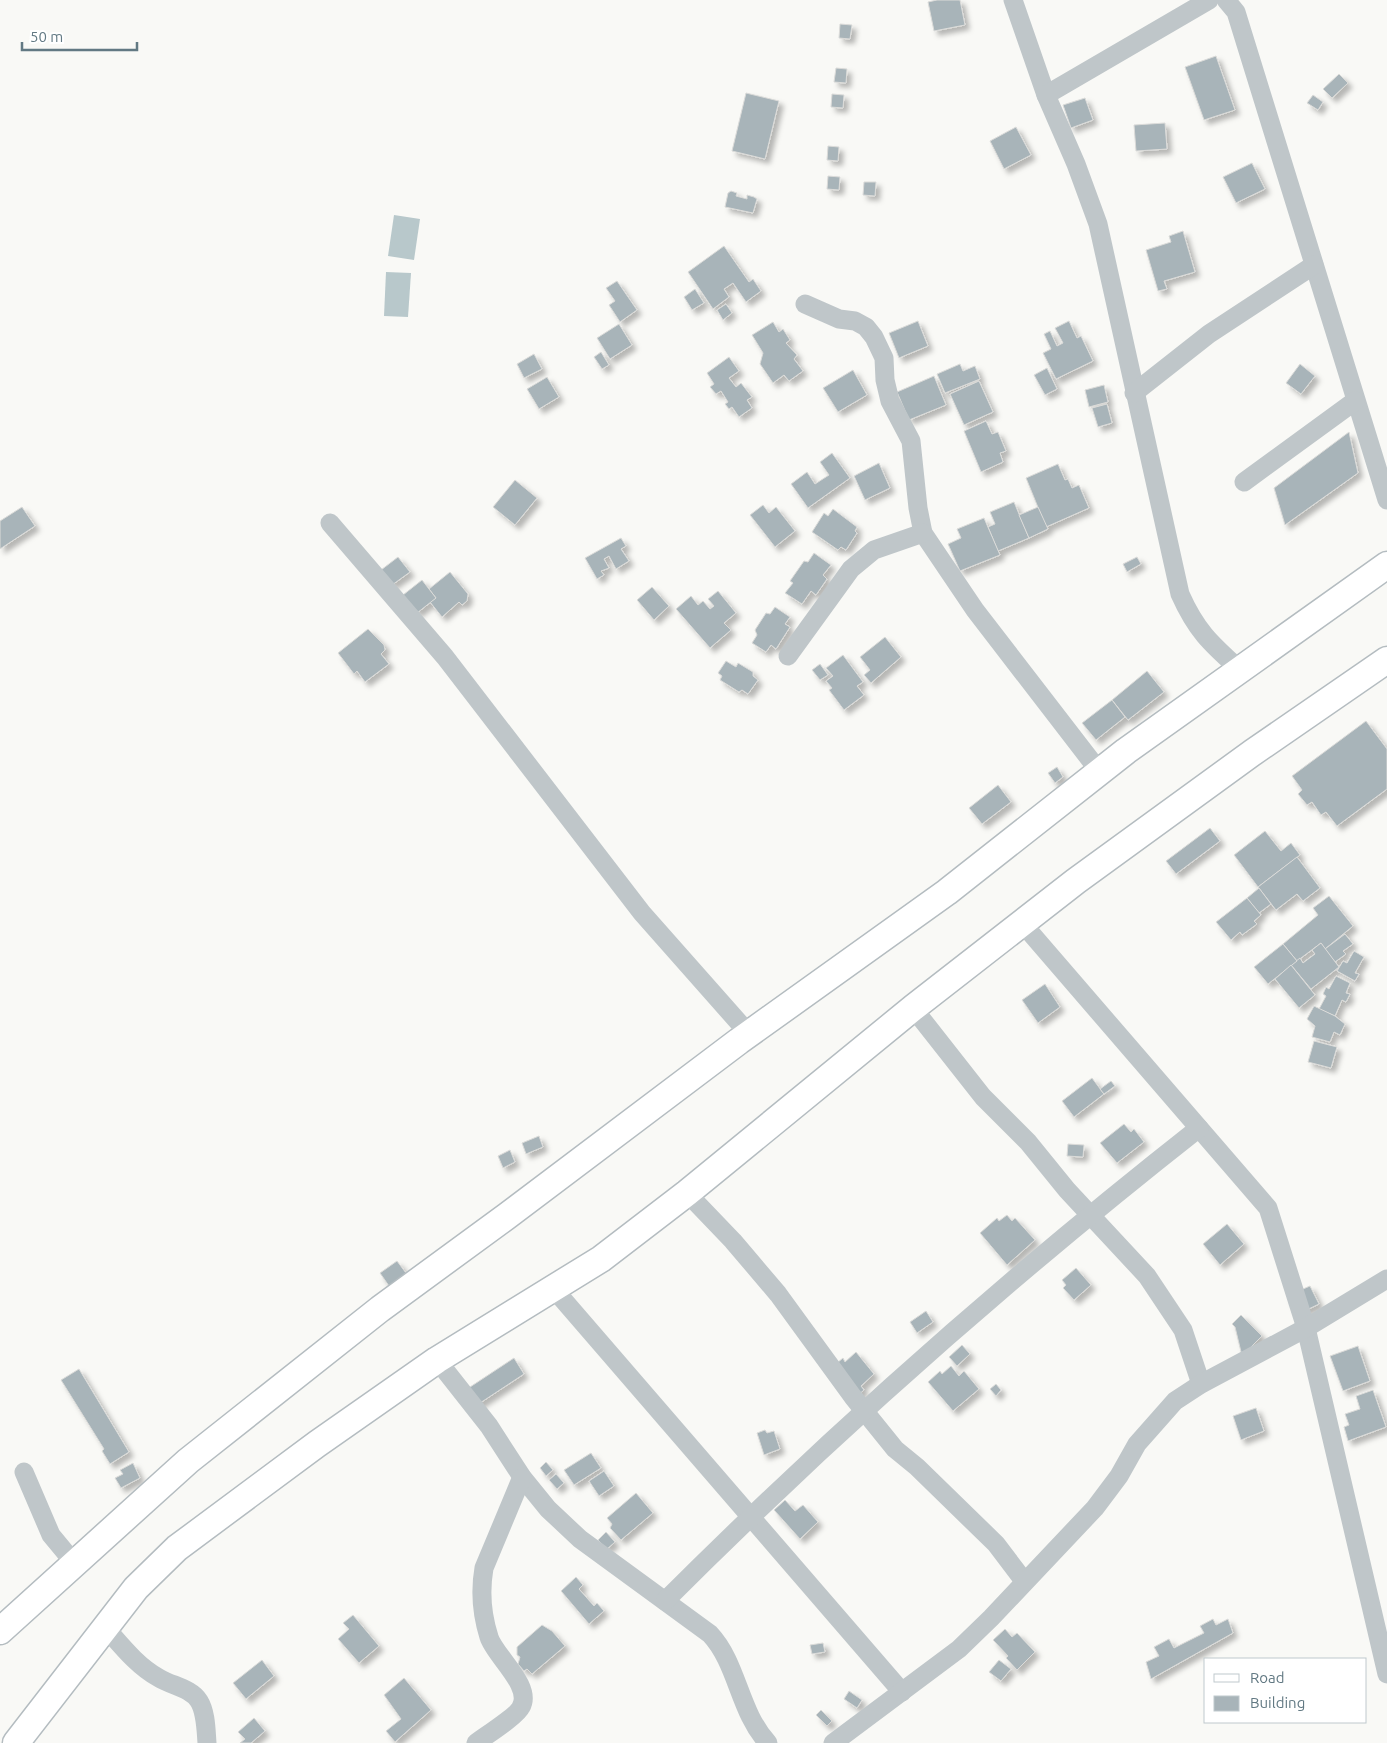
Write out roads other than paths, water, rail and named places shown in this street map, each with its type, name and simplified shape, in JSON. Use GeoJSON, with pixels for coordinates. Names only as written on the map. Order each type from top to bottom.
{"type":"FeatureCollection","features":[{"type":"Feature","properties":{"kind":"street"},"geometry":{"type":"LineString","coordinates":[[1013,0],[1046,95],[1076,164],[1098,224],[1180,594],[1192,621],[1207,641],[1239,668]]}},
{"type":"Feature","properties":{"kind":"street"},"geometry":{"type":"LineString","coordinates":[[1046,95],[1209,0]]}},
{"type":"Feature","properties":{"kind":"street"},"geometry":{"type":"LineString","coordinates":[[1226,0],[1236,12],[1387,500]]}},
{"type":"Feature","properties":{"kind":"street"},"geometry":{"type":"LineString","coordinates":[[1134,393],[1209,334],[1314,265]]}},
{"type":"Feature","properties":{"kind":"street"},"geometry":{"type":"LineString","coordinates":[[804,304],[839,318],[855,321],[866,327],[874,337],[884,358],[885,380],[890,401],[911,441],[918,508],[923,533],[975,610],[1099,771]]}},
{"type":"Feature","properties":{"kind":"street"},"geometry":{"type":"LineString","coordinates":[[1244,482],[1355,401]]}},
{"type":"Feature","properties":{"kind":"street"},"geometry":{"type":"LineString","coordinates":[[330,523],[445,657],[642,913],[749,1034]]}},
{"type":"Feature","properties":{"kind":"street"},"geometry":{"type":"LineString","coordinates":[[788,656],[851,569],[874,550],[923,533]]}},
{"type":"Feature","properties":{"kind":"street"},"geometry":{"type":"LineString","coordinates":[[0,1631],[188,1461],[380,1309],[749,1034],[947,892],[1099,771],[1239,668],[1387,565]]}},
{"type":"Feature","properties":{"kind":"street"},"geometry":{"type":"LineString","coordinates":[[16,1743],[148,1574],[177,1548],[317,1444],[437,1360],[600,1258],[687,1194],[913,1008],[1022,923],[1166,815],[1387,660]]}},
{"type":"Feature","properties":{"kind":"street"},"geometry":{"type":"LineString","coordinates":[[1022,923],[1268,1208],[1306,1328],[1387,1674]]}},
{"type":"Feature","properties":{"kind":"street"},"geometry":{"type":"LineString","coordinates":[[913,1008],[983,1097],[1028,1142],[1147,1276],[1184,1330],[1201,1384]]}},
{"type":"Feature","properties":{"kind":"street"},"geometry":{"type":"LineString","coordinates":[[665,1601],[750,1516],[864,1411],[1090,1214],[1199,1128]]}},
{"type":"Feature","properties":{"kind":"street"},"geometry":{"type":"LineString","coordinates":[[687,1194],[733,1241],[778,1294],[895,1450],[917,1466],[996,1544],[1024,1581]]}},
{"type":"Feature","properties":{"kind":"street"},"geometry":{"type":"LineString","coordinates":[[833,1743],[960,1649],[1095,1508],[1119,1476],[1137,1444],[1175,1401],[1201,1384],[1306,1328],[1387,1279]]}},
{"type":"Feature","properties":{"kind":"street"},"geometry":{"type":"LineString","coordinates":[[553,1288],[902,1692]]}},
{"type":"Feature","properties":{"kind":"street"},"geometry":{"type":"LineString","coordinates":[[437,1360],[488,1426],[522,1477],[548,1509],[580,1539],[710,1634],[719,1644],[731,1667],[740,1697],[768,1743]]}},
{"type":"Feature","properties":{"kind":"street"},"geometry":{"type":"LineString","coordinates":[[24,1472],[51,1535],[75,1564]]}},
{"type":"Feature","properties":{"kind":"street"},"geometry":{"type":"LineString","coordinates":[[476,1743],[519,1710],[523,1700],[519,1685],[507,1664],[494,1649],[489,1638],[484,1617],[482,1581],[484,1568],[522,1477]]}},
{"type":"Feature","properties":{"kind":"street"},"geometry":{"type":"LineString","coordinates":[[105,1627],[146,1669],[158,1678],[198,1698],[201,1704],[207,1743]]}}]}
